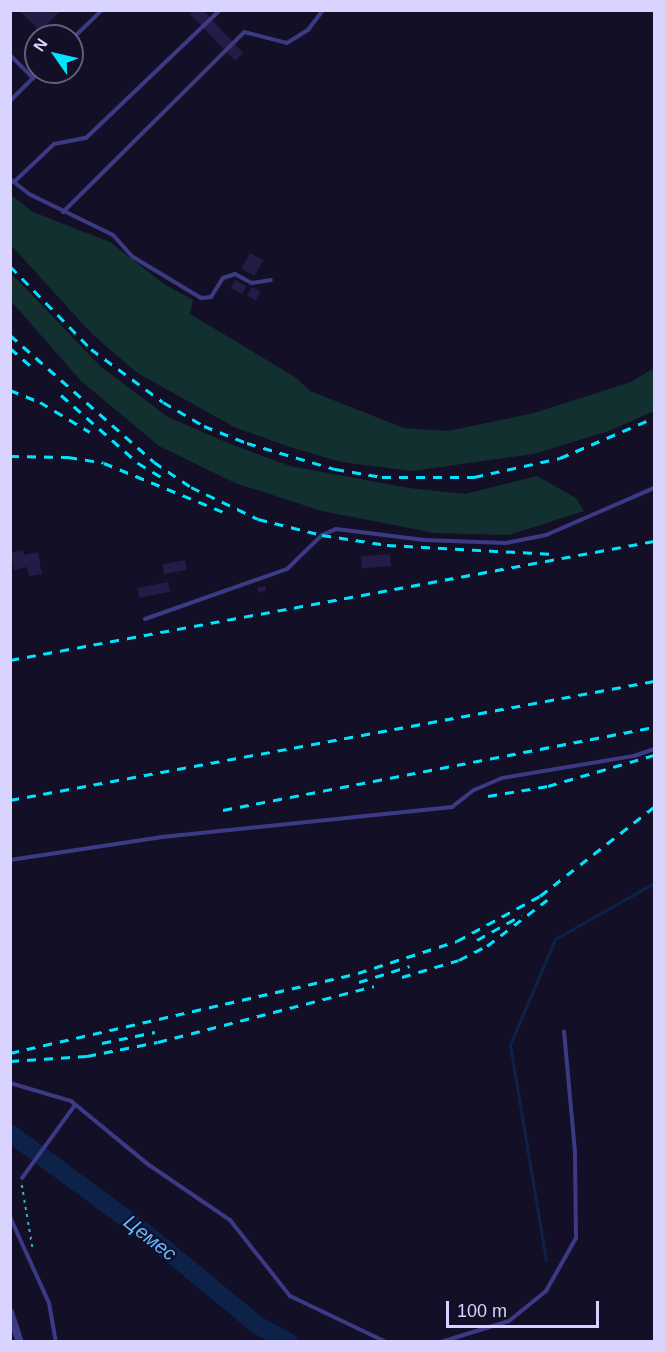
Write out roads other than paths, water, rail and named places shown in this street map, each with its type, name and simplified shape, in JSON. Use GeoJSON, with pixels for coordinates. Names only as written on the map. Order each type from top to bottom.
{"type":"FeatureCollection","features":[{"type":"Feature","properties":{"kind":"street"},"geometry":{"type":"LineString","coordinates":[[10,1312],[20,1341]]}},
{"type":"Feature","properties":{"kind":"lane"},"geometry":{"type":"LineString","coordinates":[[84,27],[102,10]]}},
{"type":"Feature","properties":{"kind":"lane"},"geometry":{"type":"LineString","coordinates":[[220,10],[86,138],[54,144],[12,181],[63,212],[112,235],[133,256],[201,298],[212,297],[223,278],[235,274],[252,283],[271,279]]}},
{"type":"Feature","properties":{"kind":"lane"},"geometry":{"type":"LineString","coordinates":[[63,212],[244,32],[287,43],[308,30],[323,10]]}},
{"type":"Feature","properties":{"kind":"lane"},"geometry":{"type":"LineString","coordinates":[[10,55],[24,69]]}},
{"type":"Feature","properties":{"kind":"lane"},"geometry":{"type":"LineString","coordinates":[[10,101],[27,84]]}},
{"type":"Feature","properties":{"kind":"lane"},"geometry":{"type":"LineString","coordinates":[[145,619],[286,569],[322,535],[336,529],[424,540],[506,543],[546,535],[654,489]]}},
{"type":"Feature","properties":{"kind":"lane"},"geometry":{"type":"LineString","coordinates":[[10,860],[162,837],[452,807],[474,790],[502,778],[634,756],[654,749]]}},
{"type":"Feature","properties":{"kind":"lane"},"geometry":{"type":"LineString","coordinates":[[441,1341],[508,1321],[546,1291],[576,1238],[575,1152],[564,1032]]}},
{"type":"Feature","properties":{"kind":"lane"},"geometry":{"type":"LineString","coordinates":[[10,1083],[75,1105],[149,1166],[230,1220],[290,1296],[386,1341]]}},
{"type":"Feature","properties":{"kind":"lane"},"geometry":{"type":"LineString","coordinates":[[22,1178],[75,1105]]}},
{"type":"Feature","properties":{"kind":"lane"},"geometry":{"type":"LineString","coordinates":[[10,1217],[49,1303],[56,1341]]}},
{"type":"Feature","properties":{"kind":"waterway"},"geometry":{"type":"LineString","coordinates":[[546,1260],[510,1045],[555,939],[654,883]]}},
{"type":"Feature","properties":{"kind":"waterway","name":"Цемес"},"geometry":{"type":"LineString","coordinates":[[10,1133],[147,1234],[256,1324],[289,1342]]}},
{"type":"Feature","properties":{"kind":"railway"},"geometry":{"type":"LineString","coordinates":[[10,266],[91,349],[163,402],[204,426],[247,443],[335,469],[382,477],[474,477],[560,458],[654,418]]}},
{"type":"Feature","properties":{"kind":"railway"},"geometry":{"type":"LineString","coordinates":[[10,335],[154,462],[191,487],[258,519],[322,535],[387,545],[554,554]]}},
{"type":"Feature","properties":{"kind":"railway"},"geometry":{"type":"LineString","coordinates":[[10,348],[33,368]]}},
{"type":"Feature","properties":{"kind":"railway"},"geometry":{"type":"LineString","coordinates":[[10,390],[40,402],[90,432]]}},
{"type":"Feature","properties":{"kind":"railway"},"geometry":{"type":"LineString","coordinates":[[61,395],[138,463],[163,478]]}},
{"type":"Feature","properties":{"kind":"railway"},"geometry":{"type":"LineString","coordinates":[[10,456],[68,457],[104,463],[226,513]]}},
{"type":"Feature","properties":{"kind":"railway"},"geometry":{"type":"LineString","coordinates":[[10,660],[654,541]]}},
{"type":"Feature","properties":{"kind":"railway"},"geometry":{"type":"LineString","coordinates":[[10,800],[654,681]]}},
{"type":"Feature","properties":{"kind":"railway"},"geometry":{"type":"LineString","coordinates":[[223,810],[654,727]]}},
{"type":"Feature","properties":{"kind":"railway"},"geometry":{"type":"LineString","coordinates":[[488,796],[548,786],[654,755]]}},
{"type":"Feature","properties":{"kind":"railway"},"geometry":{"type":"LineString","coordinates":[[10,1053],[358,973],[457,941],[540,896],[654,807]]}},
{"type":"Feature","properties":{"kind":"railway"},"geometry":{"type":"LineString","coordinates":[[402,977],[459,960],[487,946],[547,900]]}},
{"type":"Feature","properties":{"kind":"railway"},"geometry":{"type":"LineString","coordinates":[[477,940],[522,915]]}},
{"type":"Feature","properties":{"kind":"railway"},"geometry":{"type":"LineString","coordinates":[[359,982],[410,966]]}},
{"type":"Feature","properties":{"kind":"railway"},"geometry":{"type":"LineString","coordinates":[[10,1061],[87,1056],[158,1042],[374,986]]}},
{"type":"Feature","properties":{"kind":"railway"},"geometry":{"type":"LineString","coordinates":[[102,1043],[155,1032]]}}]}
